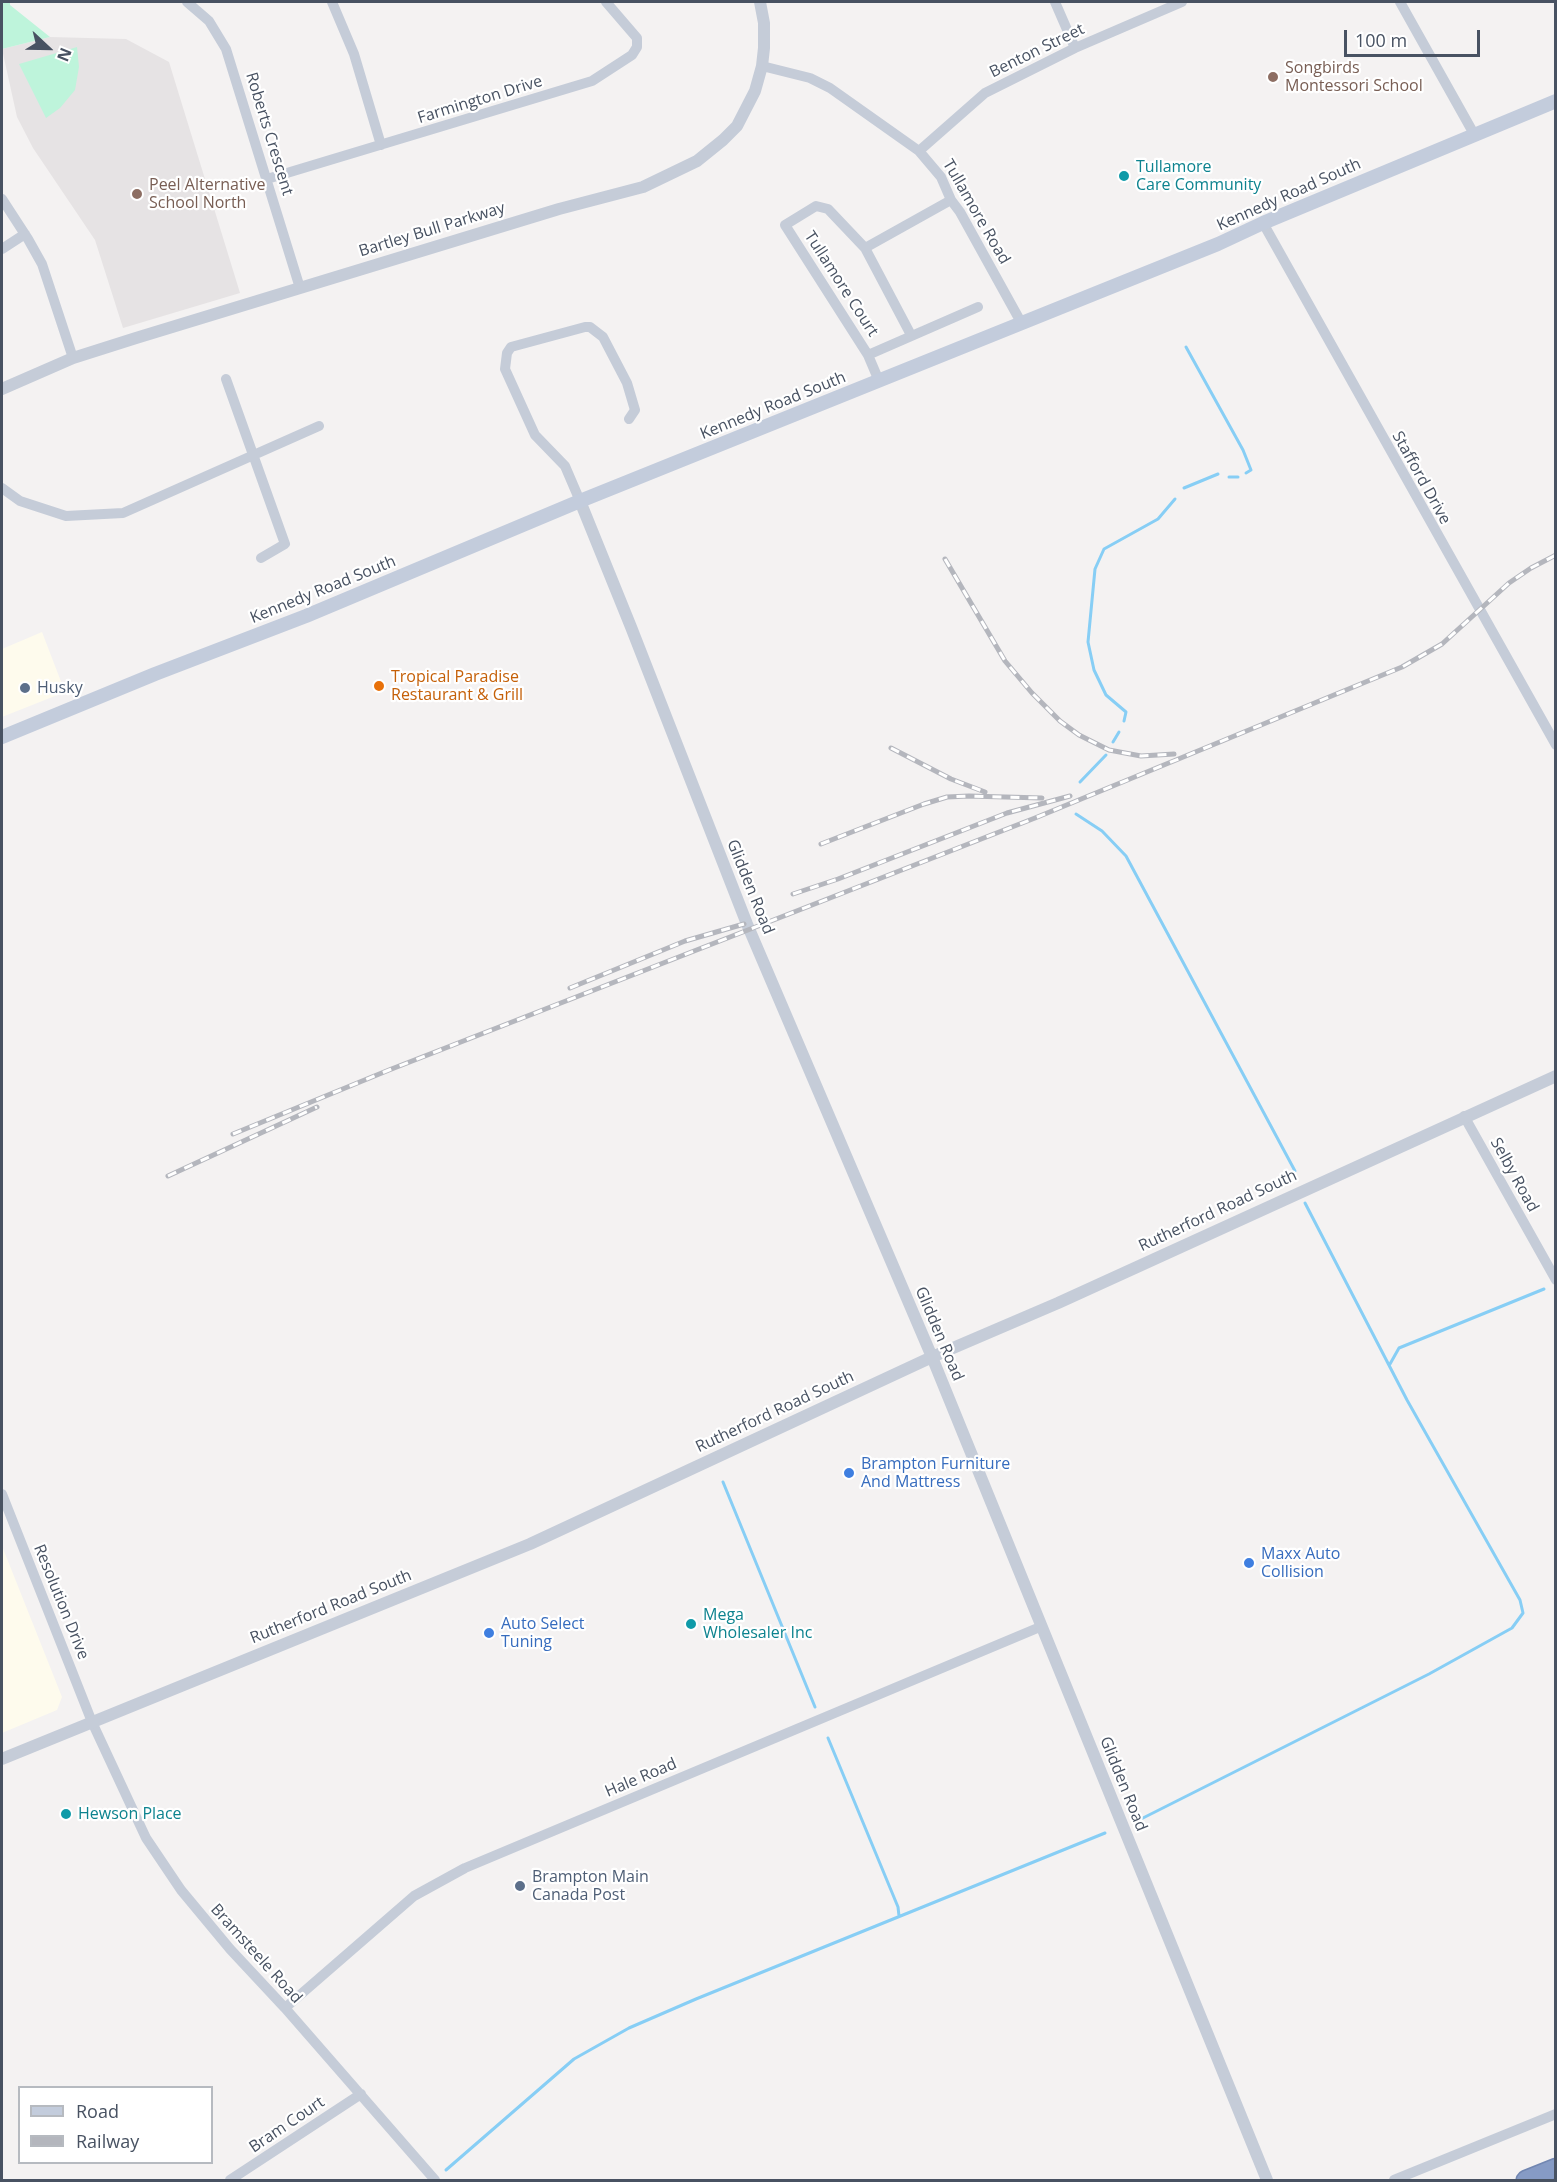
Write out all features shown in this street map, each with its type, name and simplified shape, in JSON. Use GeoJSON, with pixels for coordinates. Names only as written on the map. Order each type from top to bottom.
{"type":"FeatureCollection","features":[{"type":"Feature","properties":{"kind":"highway"},"geometry":{"type":"LineString","coordinates":[[1526,2181],[1556,2168]]}},
{"type":"Feature","properties":{"kind":"main road","name":"Kennedy Road South"},"geometry":{"type":"LineString","coordinates":[[2,737],[154,674],[306,616],[580,501],[1218,244],[1473,134],[1556,101]]}},
{"type":"Feature","properties":{"kind":"street","name":"Roberts Crescent"},"geometry":{"type":"LineString","coordinates":[[187,2],[209,21],[226,49],[300,288]]}},
{"type":"Feature","properties":{"kind":"street"},"geometry":{"type":"LineString","coordinates":[[332,2],[354,54],[381,145]]}},
{"type":"Feature","properties":{"kind":"street","name":"Farmington Drive"},"geometry":{"type":"LineString","coordinates":[[267,179],[592,81],[604,75],[632,55],[637,47],[637,38],[606,2]]}},
{"type":"Feature","properties":{"kind":"street","name":"Bartley Bull Parkway"},"geometry":{"type":"LineString","coordinates":[[2,389],[73,358],[586,201],[642,187],[697,161],[737,126],[749,105],[762,66],[764,23],[760,2]]}},
{"type":"Feature","properties":{"kind":"street"},"geometry":{"type":"LineString","coordinates":[[1055,2],[1076,48]]}},
{"type":"Feature","properties":{"kind":"street","name":"Benton Street"},"geometry":{"type":"LineString","coordinates":[[919,151],[985,93],[1076,48],[1182,2]]}},
{"type":"Feature","properties":{"kind":"street"},"geometry":{"type":"LineString","coordinates":[[1400,2],[1473,134]]}},
{"type":"Feature","properties":{"kind":"street","name":"Tullamore Road"},"geometry":{"type":"LineString","coordinates":[[762,66],[810,78],[830,88],[919,151],[941,177],[951,200],[966,221],[1022,324]]}},
{"type":"Feature","properties":{"kind":"street"},"geometry":{"type":"LineString","coordinates":[[2,199],[42,264],[73,358]]}},
{"type":"Feature","properties":{"kind":"street"},"geometry":{"type":"LineString","coordinates":[[865,248],[951,200]]}},
{"type":"Feature","properties":{"kind":"street","name":"Tullamore Court"},"geometry":{"type":"LineString","coordinates":[[879,381],[868,355],[785,225],[816,206],[828,209],[865,248],[911,335]]}},
{"type":"Feature","properties":{"kind":"street","name":"Stafford Drive"},"geometry":{"type":"LineString","coordinates":[[1263,223],[1556,745]]}},
{"type":"Feature","properties":{"kind":"street"},"geometry":{"type":"LineString","coordinates":[[2,249],[24,234]]}},
{"type":"Feature","properties":{"kind":"street","name":"Tullamore Court"},"geometry":{"type":"LineString","coordinates":[[868,355],[978,307]]}},
{"type":"Feature","properties":{"kind":"street"},"geometry":{"type":"LineString","coordinates":[[580,501],[565,466],[535,435],[505,369],[507,353],[511,347],[590,327],[603,337],[627,383],[635,410],[629,419]]}},
{"type":"Feature","properties":{"kind":"street"},"geometry":{"type":"LineString","coordinates":[[226,379],[285,544],[261,558]]}},
{"type":"Feature","properties":{"kind":"street"},"geometry":{"type":"LineString","coordinates":[[2,488],[20,501],[66,516],[123,513],[319,426]]}},
{"type":"Feature","properties":{"kind":"street","name":"Glidden Road"},"geometry":{"type":"LineString","coordinates":[[580,501],[747,924],[932,1357],[1267,2181]]}},
{"type":"Feature","properties":{"kind":"street","name":"Rutherford Road South"},"geometry":{"type":"LineString","coordinates":[[2,1759],[530,1544],[932,1357],[1556,1076]]}},
{"type":"Feature","properties":{"kind":"street","name":"Selby Road"},"geometry":{"type":"LineString","coordinates":[[1464,1116],[1556,1280]]}},
{"type":"Feature","properties":{"kind":"street","name":"Resolution Drive"},"geometry":{"type":"LineString","coordinates":[[2,1494],[92,1722]]}},
{"type":"Feature","properties":{"kind":"street","name":"Hale Road"},"geometry":{"type":"LineString","coordinates":[[285,2008],[414,1896],[465,1868],[1040,1627]]}},
{"type":"Feature","properties":{"kind":"street","name":"Bramsteele Road"},"geometry":{"type":"LineString","coordinates":[[92,1722],[146,1838],[181,1890],[230,1949],[361,2094],[435,2181]]}},
{"type":"Feature","properties":{"kind":"street","name":"Bram Court"},"geometry":{"type":"LineString","coordinates":[[230,2181],[361,2094]]}},
{"type":"Feature","properties":{"kind":"street"},"geometry":{"type":"LineString","coordinates":[[1394,2181],[1556,2114]]}},
{"type":"Feature","properties":{"kind":"shaded area","name":"Peel Alternative School North"},"geometry":{"type":"Polygon","coordinates":[[[50,37],[126,39],[169,62],[240,293],[123,328],[95,240],[33,148],[17,117],[2,49],[50,37]]]}},
{"type":"Feature","properties":{"kind":"shaded area"},"geometry":{"type":"Polygon","coordinates":[[[42,632],[65,692],[2,717],[2,649],[42,632]]]}},
{"type":"Feature","properties":{"kind":"shaded area"},"geometry":{"type":"Polygon","coordinates":[[[2,1546],[62,1697],[57,1710],[2,1733],[2,1546]]]}},
{"type":"Feature","properties":{"kind":"green space"},"geometry":{"type":"Polygon","coordinates":[[[2,2],[10,2],[10,5],[50,37],[2,49],[2,2]]]}},
{"type":"Feature","properties":{"kind":"green space"},"geometry":{"type":"Polygon","coordinates":[[[77,47],[79,67],[75,90],[60,108],[46,118],[19,64],[77,47]]]}},
{"type":"Feature","properties":{"kind":"waterway"},"geometry":{"type":"LineString","coordinates":[[1186,347],[1243,450],[1251,470],[1246,473]]}},
{"type":"Feature","properties":{"kind":"waterway"},"geometry":{"type":"LineString","coordinates":[[1184,488],[1218,474]]}},
{"type":"Feature","properties":{"kind":"waterway"},"geometry":{"type":"LineString","coordinates":[[1229,477],[1238,477]]}},
{"type":"Feature","properties":{"kind":"waterway"},"geometry":{"type":"LineString","coordinates":[[1124,721],[1126,712],[1106,695],[1094,670],[1088,642],[1095,569],[1104,549],[1158,519],[1175,499]]}},
{"type":"Feature","properties":{"kind":"waterway"},"geometry":{"type":"LineString","coordinates":[[1113,742],[1119,732]]}},
{"type":"Feature","properties":{"kind":"waterway"},"geometry":{"type":"LineString","coordinates":[[1080,782],[1106,755]]}},
{"type":"Feature","properties":{"kind":"waterway"},"geometry":{"type":"LineString","coordinates":[[1076,814],[1102,831],[1126,856],[1295,1171]]}},
{"type":"Feature","properties":{"kind":"waterway"},"geometry":{"type":"LineString","coordinates":[[1139,1820],[1429,1674],[1512,1628],[1523,1613],[1520,1600],[1407,1400],[1305,1203]]}},
{"type":"Feature","properties":{"kind":"waterway"},"geometry":{"type":"LineString","coordinates":[[1390,1364],[1399,1348],[1544,1289]]}},
{"type":"Feature","properties":{"kind":"waterway"},"geometry":{"type":"LineString","coordinates":[[723,1482],[815,1707]]}},
{"type":"Feature","properties":{"kind":"waterway"},"geometry":{"type":"LineString","coordinates":[[828,1738],[898,1907],[899,1916]]}},
{"type":"Feature","properties":{"kind":"waterway"},"geometry":{"type":"LineString","coordinates":[[446,2170],[574,2059],[629,2028],[1105,1833]]}},
{"type":"Feature","properties":{"kind":"railway"},"geometry":{"type":"LineString","coordinates":[[233,1134],[389,1070],[1035,818],[1402,667],[1442,644],[1509,583],[1556,555]]}},
{"type":"Feature","properties":{"kind":"railway"},"geometry":{"type":"LineString","coordinates":[[945,559],[1005,661],[1060,721],[1079,735],[1109,750],[1141,756],[1174,754]]}},
{"type":"Feature","properties":{"kind":"railway"},"geometry":{"type":"LineString","coordinates":[[891,748],[951,779],[985,792]]}},
{"type":"Feature","properties":{"kind":"railway"},"geometry":{"type":"LineString","coordinates":[[793,894],[838,879],[1007,813],[1070,796]]}},
{"type":"Feature","properties":{"kind":"railway"},"geometry":{"type":"LineString","coordinates":[[821,844],[947,797],[1042,798]]}},
{"type":"Feature","properties":{"kind":"railway"},"geometry":{"type":"LineString","coordinates":[[570,988],[685,941],[744,924]]}},
{"type":"Feature","properties":{"kind":"railway"},"geometry":{"type":"LineString","coordinates":[[168,1176],[317,1107]]}},
{"type":"Feature","properties":{"kind":"place","name":"Songbirds Montessori School"},"geometry":{"type":"Point","coordinates":[1273,77]}},
{"type":"Feature","properties":{"kind":"place","name":"Tullamore Care Community"},"geometry":{"type":"Point","coordinates":[1124,176]}},
{"type":"Feature","properties":{"kind":"place","name":"Peel Alternative School North"},"geometry":{"type":"Point","coordinates":[137,194]}},
{"type":"Feature","properties":{"kind":"place","name":"Tropical Paradise Restaurant & Grill"},"geometry":{"type":"Point","coordinates":[379,686]}},
{"type":"Feature","properties":{"kind":"place","name":"Husky"},"geometry":{"type":"Point","coordinates":[25,688]}},
{"type":"Feature","properties":{"kind":"place","name":"Brampton Furniture And Mattress"},"geometry":{"type":"Point","coordinates":[849,1473]}},
{"type":"Feature","properties":{"kind":"place","name":"Maxx Auto Collision"},"geometry":{"type":"Point","coordinates":[1249,1563]}},
{"type":"Feature","properties":{"kind":"place","name":"Mega Wholesaler Inc"},"geometry":{"type":"Point","coordinates":[691,1624]}},
{"type":"Feature","properties":{"kind":"place","name":"Auto Select Tuning"},"geometry":{"type":"Point","coordinates":[489,1633]}},
{"type":"Feature","properties":{"kind":"place","name":"Hewson Place"},"geometry":{"type":"Point","coordinates":[66,1814]}},
{"type":"Feature","properties":{"kind":"place","name":"Brampton Main Canada Post"},"geometry":{"type":"Point","coordinates":[520,1886]}}]}
